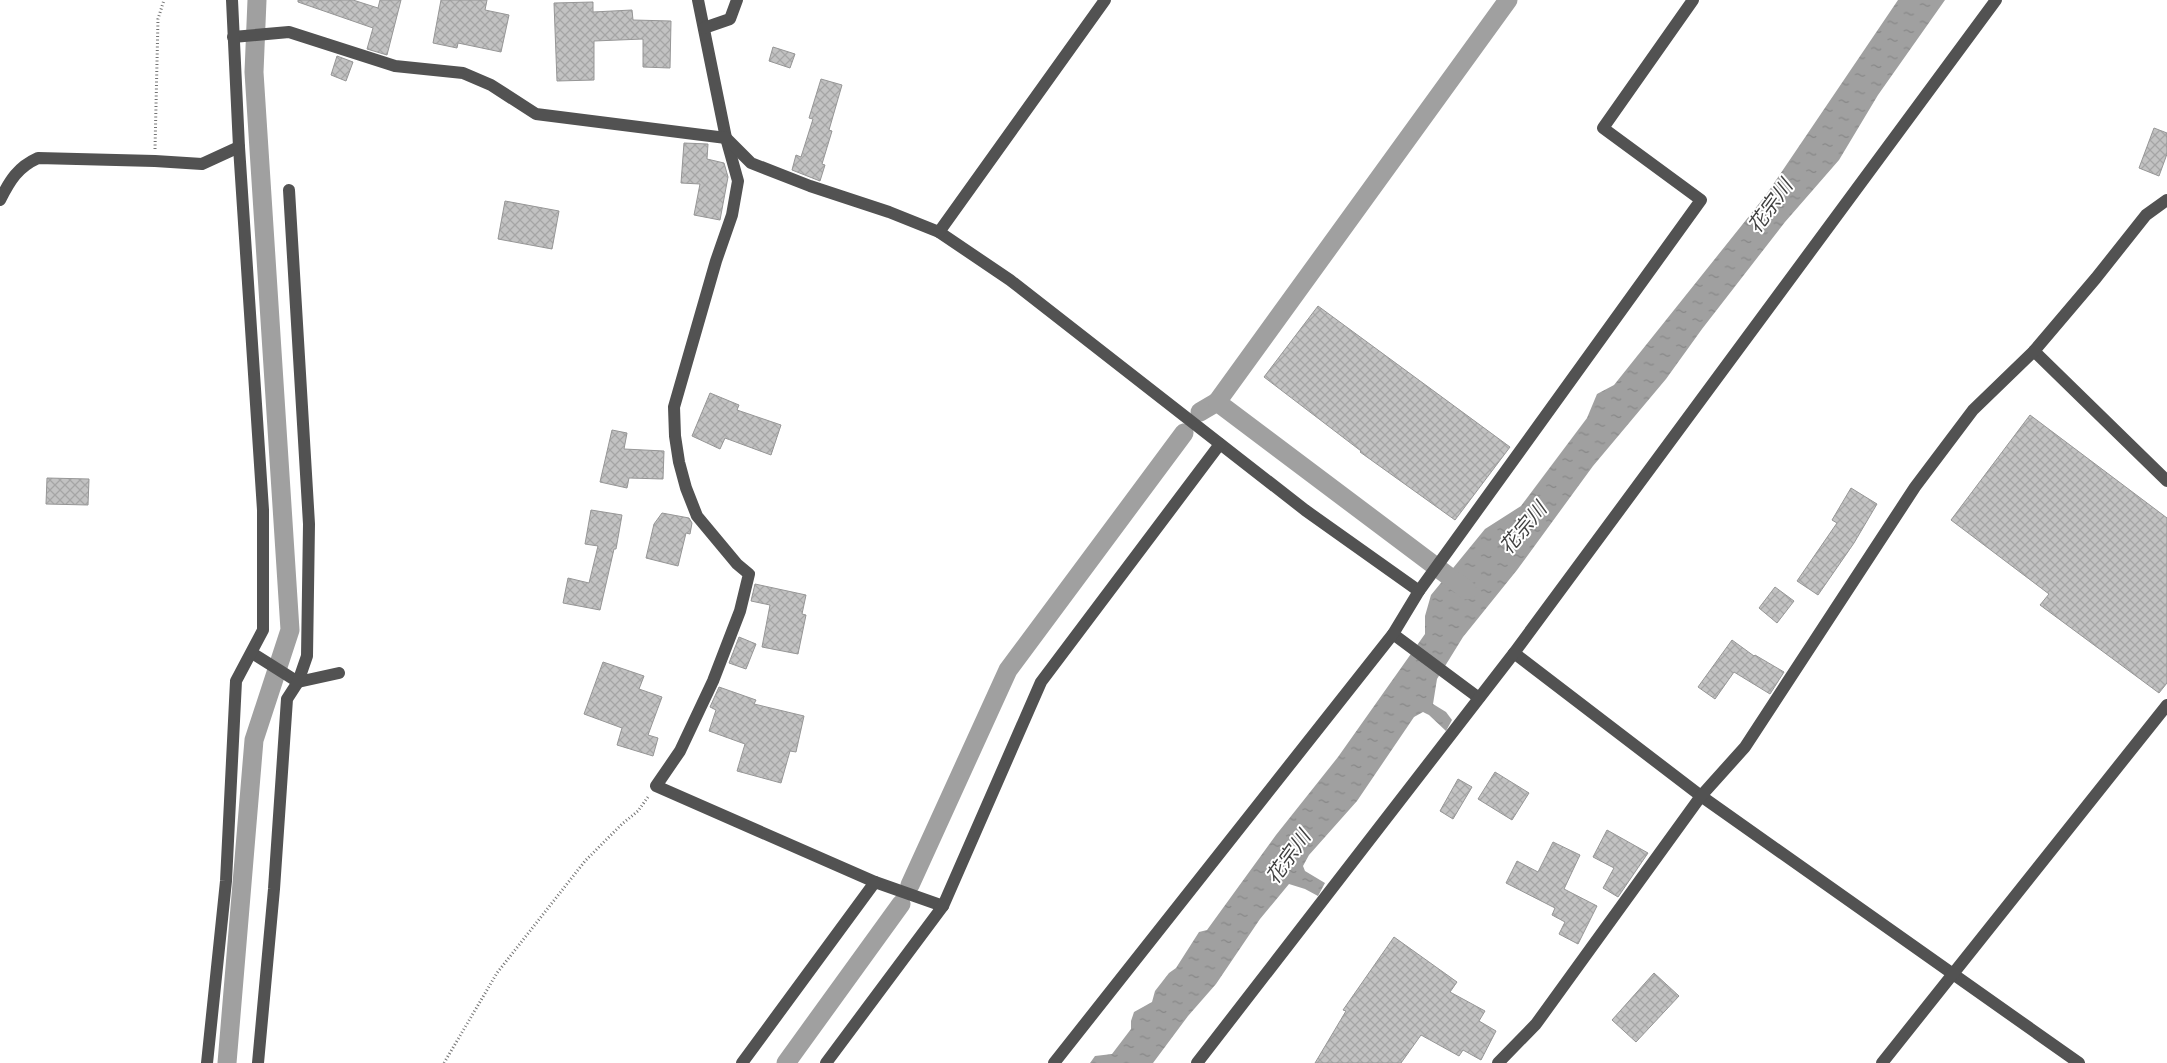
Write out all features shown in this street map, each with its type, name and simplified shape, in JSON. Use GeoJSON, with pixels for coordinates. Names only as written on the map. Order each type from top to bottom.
{"type":"FeatureCollection","features":[{"type":"Feature","properties":{"kind":"street"},"geometry":{"type":"LineString","coordinates":[[207,1063],[226,881],[236,681],[264,630],[263,510],[239,147],[232,0]]}},
{"type":"Feature","properties":{"kind":"street"},"geometry":{"type":"LineString","coordinates":[[698,0],[726,138],[738,181],[732,216],[716,261],[674,407],[675,436],[678,462],[686,488],[698,516],[737,564],[749,574],[740,611],[713,681],[680,751],[656,786],[875,882],[943,906]]}},
{"type":"Feature","properties":{"kind":"street"},"geometry":{"type":"LineString","coordinates":[[704,28],[730,19],[737,0]]}},
{"type":"Feature","properties":{"kind":"street"},"geometry":{"type":"LineString","coordinates":[[939,232],[1104,0]]}},
{"type":"Feature","properties":{"kind":"street"},"geometry":{"type":"LineString","coordinates":[[1054,1063],[1393,634],[1419,591],[1701,200],[1603,128],[1693,0]]}},
{"type":"Feature","properties":{"kind":"street"},"geometry":{"type":"LineString","coordinates":[[1197,1063],[1514,653],[1996,0]]}},
{"type":"Feature","properties":{"kind":"street"},"geometry":{"type":"LineString","coordinates":[[233,37],[289,32],[395,66],[463,73],[492,85],[536,114],[726,138],[751,163],[810,186],[889,212],[939,232],[1010,280],[1305,510],[1419,591]]}},
{"type":"Feature","properties":{"kind":"street"},"geometry":{"type":"LineString","coordinates":[[0,200],[14,174],[25,164],[38,158],[202,164],[239,147]]}},
{"type":"Feature","properties":{"kind":"street"},"geometry":{"type":"LineString","coordinates":[[258,1063],[274,889],[287,699],[298,682],[307,656],[309,524],[289,190]]}},
{"type":"Feature","properties":{"kind":"street"},"geometry":{"type":"LineString","coordinates":[[1498,1063],[1536,1024],[1745,747],[1921,479],[1973,410],[2034,351],[2146,215],[2167,200]]}},
{"type":"Feature","properties":{"kind":"street"},"geometry":{"type":"LineString","coordinates":[[2034,351],[2167,481]]}},
{"type":"Feature","properties":{"kind":"street"},"geometry":{"type":"LineString","coordinates":[[826,1063],[943,906],[1041,682],[1220,444]]}},
{"type":"Feature","properties":{"kind":"street"},"geometry":{"type":"LineString","coordinates":[[1393,634],[1479,698]]}},
{"type":"Feature","properties":{"kind":"street"},"geometry":{"type":"LineString","coordinates":[[252,653],[298,682],[339,673]]}},
{"type":"Feature","properties":{"kind":"street"},"geometry":{"type":"LineString","coordinates":[[1514,653],[1705,798],[2079,1063]]}},
{"type":"Feature","properties":{"kind":"street"},"geometry":{"type":"LineString","coordinates":[[1882,1063],[2167,705]]}},
{"type":"Feature","properties":{"kind":"street"},"geometry":{"type":"LineString","coordinates":[[742,1063],[875,882]]}},
{"type":"Feature","properties":{"kind":"path"},"geometry":{"type":"LineString","coordinates":[[155,161],[158,19],[164,0]]}},
{"type":"Feature","properties":{"kind":"path"},"geometry":{"type":"LineString","coordinates":[[444,1063],[497,973],[585,861],[622,824],[638,811],[656,786]]}},
{"type":"Feature","properties":{"kind":"water","name":"花宗川"},"geometry":{"type":"Polygon","coordinates":[[[1898,0],[1945,0],[1878,95],[1839,160],[1785,222],[1702,329],[1666,379],[1593,466],[1517,570],[1463,637],[1437,679],[1433,704],[1446,712],[1452,720],[1446,731],[1429,715],[1423,712],[1414,717],[1357,801],[1309,855],[1303,866],[1305,871],[1325,883],[1318,896],[1289,884],[1260,919],[1216,984],[1188,1016],[1153,1063],[1090,1063],[1095,1056],[1112,1054],[1131,1029],[1134,1012],[1152,1002],[1155,991],[1169,973],[1176,968],[1199,932],[1207,930],[1276,835],[1338,757],[1425,634],[1425,616],[1431,595],[1485,529],[1521,506],[1587,418],[1597,394],[1614,385],[1766,195],[1898,0]]]}},
{"type":"Feature","properties":{"kind":"building"},"geometry":{"type":"Polygon","coordinates":[[[298,0],[353,0],[378,8],[380,0],[401,0],[387,55],[367,49],[373,28],[298,2],[298,0]]]}},
{"type":"Feature","properties":{"kind":"building"},"geometry":{"type":"Polygon","coordinates":[[[441,0],[487,0],[485,10],[509,15],[501,52],[458,43],[457,48],[433,43],[441,0]]]}},
{"type":"Feature","properties":{"kind":"building"},"geometry":{"type":"Polygon","coordinates":[[[593,2],[593,12],[632,10],[633,20],[671,21],[670,68],[643,67],[643,39],[594,41],[594,80],[557,81],[554,3],[593,2]]]}},
{"type":"Feature","properties":{"kind":"building"},"geometry":{"type":"Polygon","coordinates":[[[773,47],[795,54],[790,68],[769,61],[773,47]]]}},
{"type":"Feature","properties":{"kind":"building"},"geometry":{"type":"Polygon","coordinates":[[[337,56],[353,62],[346,81],[331,75],[337,56]]]}},
{"type":"Feature","properties":{"kind":"building"},"geometry":{"type":"Polygon","coordinates":[[[821,79],[842,85],[829,130],[832,131],[822,164],[825,165],[820,181],[792,170],[796,155],[801,157],[813,119],[809,118],[821,79]]]}},
{"type":"Feature","properties":{"kind":"building"},"geometry":{"type":"Polygon","coordinates":[[[2154,128],[2167,133],[2167,154],[2159,176],[2139,168],[2154,128]]]}},
{"type":"Feature","properties":{"kind":"building"},"geometry":{"type":"Polygon","coordinates":[[[684,143],[708,144],[707,159],[724,163],[728,177],[720,220],[694,215],[700,184],[681,183],[684,143]]]}},
{"type":"Feature","properties":{"kind":"building"},"geometry":{"type":"Polygon","coordinates":[[[505,201],[559,211],[552,249],[498,239],[505,201]]]}},
{"type":"Feature","properties":{"kind":"building"},"geometry":{"type":"Polygon","coordinates":[[[1318,306],[1510,447],[1455,520],[1360,452],[1264,377],[1318,306]]]}},
{"type":"Feature","properties":{"kind":"building"},"geometry":{"type":"Polygon","coordinates":[[[710,393],[739,405],[737,410],[781,425],[771,455],[725,438],[720,449],[692,436],[710,393]]]}},
{"type":"Feature","properties":{"kind":"building"},"geometry":{"type":"Polygon","coordinates":[[[2030,415],[2167,518],[2167,683],[2159,693],[2040,605],[2049,594],[1951,520],[2030,415]]]}},
{"type":"Feature","properties":{"kind":"building"},"geometry":{"type":"Polygon","coordinates":[[[612,430],[627,433],[624,449],[664,451],[663,479],[629,478],[627,488],[600,482],[612,430]]]}},
{"type":"Feature","properties":{"kind":"building"},"geometry":{"type":"Polygon","coordinates":[[[47,478],[89,479],[88,505],[46,504],[47,478]]]}},
{"type":"Feature","properties":{"kind":"building"},"geometry":{"type":"Polygon","coordinates":[[[1851,488],[1877,504],[1854,543],[1818,595],[1797,581],[1837,523],[1832,520],[1851,488]]]}},
{"type":"Feature","properties":{"kind":"building"},"geometry":{"type":"Polygon","coordinates":[[[591,510],[622,515],[616,549],[614,549],[600,610],[563,603],[568,578],[589,583],[598,546],[585,544],[591,510]]]}},
{"type":"Feature","properties":{"kind":"building"},"geometry":{"type":"Polygon","coordinates":[[[662,513],[689,518],[692,523],[690,534],[686,533],[678,566],[646,558],[654,524],[662,513]]]}},
{"type":"Feature","properties":{"kind":"building"},"geometry":{"type":"Polygon","coordinates":[[[755,584],[806,595],[802,614],[806,615],[798,654],[762,647],[770,605],[751,601],[755,584]]]}},
{"type":"Feature","properties":{"kind":"building"},"geometry":{"type":"Polygon","coordinates":[[[1775,587],[1794,601],[1777,623],[1759,608],[1775,587]]]}},
{"type":"Feature","properties":{"kind":"building"},"geometry":{"type":"Polygon","coordinates":[[[739,637],[756,644],[746,669],[729,663],[739,637]]]}},
{"type":"Feature","properties":{"kind":"building"},"geometry":{"type":"Polygon","coordinates":[[[1732,640],[1754,656],[1784,672],[1770,694],[1734,672],[1715,699],[1698,687],[1732,640]]]}},
{"type":"Feature","properties":{"kind":"building"},"geometry":{"type":"Polygon","coordinates":[[[603,662],[644,676],[639,689],[662,697],[648,735],[658,738],[653,756],[617,745],[622,728],[584,714],[603,662]]]}},
{"type":"Feature","properties":{"kind":"building"},"geometry":{"type":"Polygon","coordinates":[[[719,687],[756,700],[754,704],[804,716],[796,752],[790,751],[781,783],[737,771],[745,744],[709,731],[716,710],[710,707],[719,687]]]}},
{"type":"Feature","properties":{"kind":"building"},"geometry":{"type":"Polygon","coordinates":[[[1495,772],[1529,793],[1512,820],[1478,799],[1495,772]]]}},
{"type":"Feature","properties":{"kind":"building"},"geometry":{"type":"Polygon","coordinates":[[[1458,779],[1472,787],[1453,819],[1440,811],[1458,779]]]}},
{"type":"Feature","properties":{"kind":"building"},"geometry":{"type":"Polygon","coordinates":[[[1607,830],[1648,853],[1618,897],[1603,888],[1614,868],[1593,857],[1607,830]]]}},
{"type":"Feature","properties":{"kind":"building"},"geometry":{"type":"Polygon","coordinates":[[[1553,842],[1580,855],[1564,889],[1597,906],[1578,944],[1559,934],[1565,922],[1552,915],[1555,908],[1506,883],[1517,861],[1538,872],[1553,842]]]}},
{"type":"Feature","properties":{"kind":"building"},"geometry":{"type":"Polygon","coordinates":[[[1394,937],[1457,982],[1450,992],[1485,1011],[1479,1021],[1496,1031],[1481,1060],[1463,1050],[1459,1056],[1421,1035],[1401,1063],[1315,1063],[1346,1011],[1343,1010],[1394,937]]]}},
{"type":"Feature","properties":{"kind":"building"},"geometry":{"type":"Polygon","coordinates":[[[1654,973],[1679,996],[1636,1042],[1612,1020],[1654,973]]]}},
{"type":"Feature","properties":{"kind":"waterway"},"geometry":{"type":"LineString","coordinates":[[227,1063],[254,740],[290,630],[254,72],[257,0]]}},
{"type":"Feature","properties":{"kind":"waterway"},"geometry":{"type":"LineString","coordinates":[[1467,590],[1217,402],[1508,0]]}},
{"type":"Feature","properties":{"kind":"waterway"},"geometry":{"type":"LineString","coordinates":[[1200,412],[1217,402]]}},
{"type":"Feature","properties":{"kind":"waterway"},"geometry":{"type":"LineString","coordinates":[[910,885],[1008,670],[1184,433]]}},
{"type":"Feature","properties":{"kind":"waterway"},"geometry":{"type":"LineString","coordinates":[[786,1063],[901,904]]}}]}
